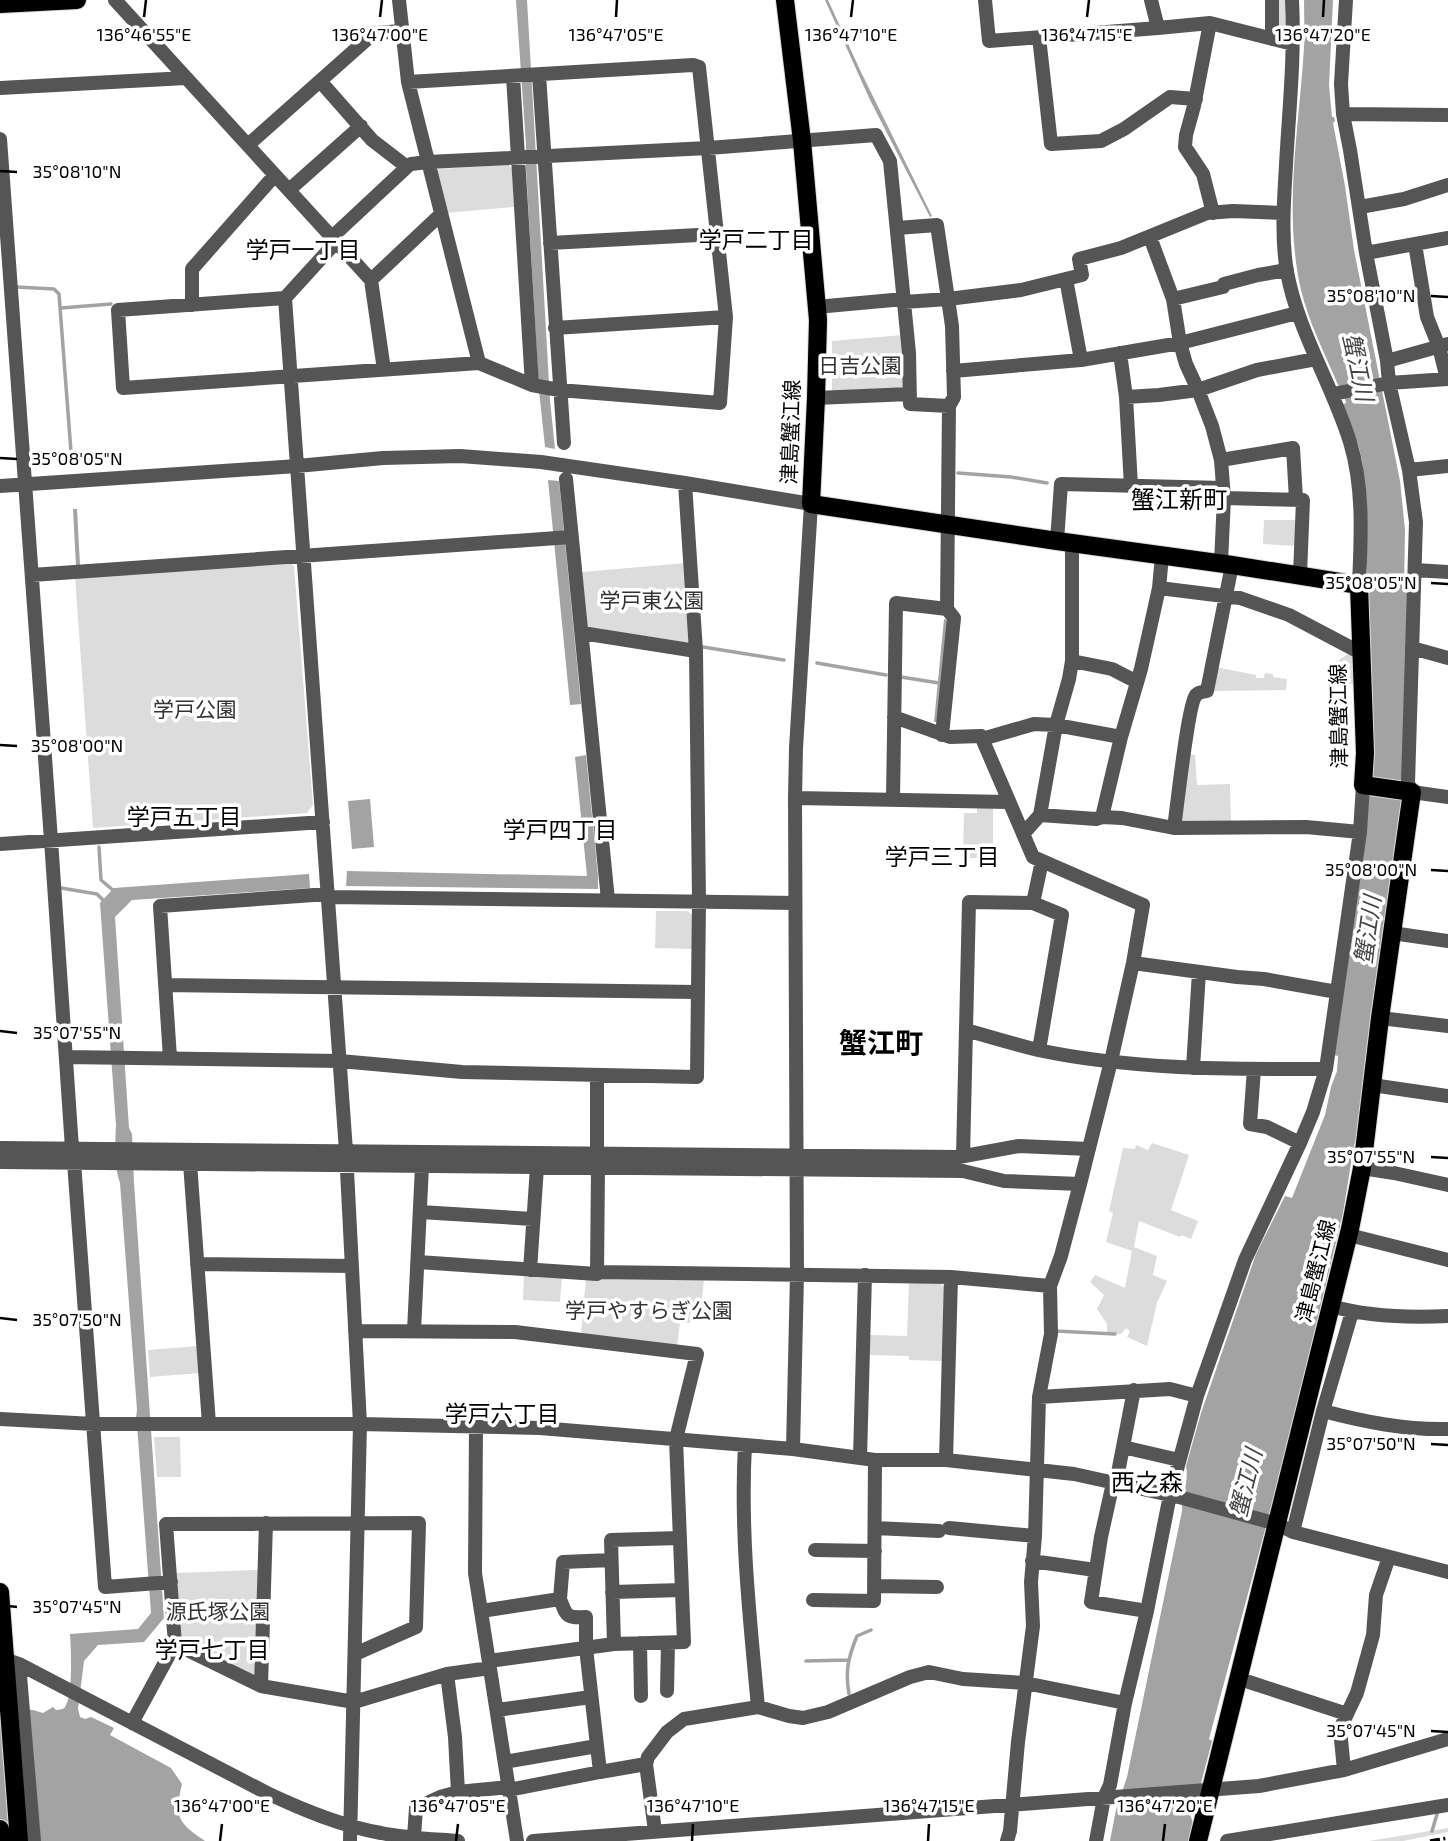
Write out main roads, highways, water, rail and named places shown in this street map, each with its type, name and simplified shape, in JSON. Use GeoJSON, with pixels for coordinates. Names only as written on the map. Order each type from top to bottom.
{"type":"FeatureCollection","features":[{"type":"Feature","properties":{"kind":"main road"},"geometry":{"type":"LineString","coordinates":[[0,4],[77,0]]}},
{"type":"Feature","properties":{"kind":"main road","name":"津島蟹江線"},"geometry":{"type":"LineString","coordinates":[[785,0],[802,141],[816,307],[816,398],[811,504],[1359,585],[1365,785],[1412,792],[1362,1168],[1349,1235],[1281,1527],[1206,1791],[1198,1841]]}},
{"type":"Feature","properties":{"kind":"main road"},"geometry":{"type":"LineString","coordinates":[[0,1592],[13,1670],[19,1841]]}},
{"type":"Feature","properties":{"kind":"main road"},"geometry":{"type":"LineString","coordinates":[[0,1829],[1,1841]]}},
{"type":"Feature","properties":{"kind":"water"},"geometry":{"type":"Polygon","coordinates":[[[516,0],[527,0],[555,449],[545,447],[539,390],[516,0]]]}},
{"type":"Feature","properties":{"kind":"water"},"geometry":{"type":"Polygon","coordinates":[[[825,0],[828,0],[932,216],[930,217],[870,100],[825,0]]]}},
{"type":"Feature","properties":{"kind":"water","name":"蟹江川"},"geometry":{"type":"Polygon","coordinates":[[[1304,0],[1333,0],[1329,86],[1332,117],[1335,121],[1333,123],[1354,250],[1400,481],[1405,530],[1404,590],[1408,593],[1403,801],[1374,995],[1358,1134],[1343,1213],[1283,1463],[1209,1739],[1212,1741],[1194,1810],[1190,1814],[1193,1823],[1189,1841],[1110,1841],[1116,1810],[1127,1777],[1182,1511],[1186,1466],[1201,1413],[1256,1254],[1285,1196],[1292,1198],[1325,1115],[1337,1071],[1338,1056],[1333,1055],[1366,817],[1367,536],[1362,460],[1343,404],[1346,403],[1342,388],[1338,385],[1304,302],[1293,230],[1304,0]]]}},
{"type":"Feature","properties":{"kind":"water"},"geometry":{"type":"Polygon","coordinates":[[[548,480],[559,481],[581,704],[570,705],[548,480]]]}},
{"type":"Feature","properties":{"kind":"water"},"geometry":{"type":"Polygon","coordinates":[[[73,509],[77,509],[80,565],[76,566],[73,509]]]}},
{"type":"Feature","properties":{"kind":"water"},"geometry":{"type":"Polygon","coordinates":[[[944,619],[948,620],[938,722],[934,722],[944,619]]]}},
{"type":"Feature","properties":{"kind":"water"},"geometry":{"type":"Polygon","coordinates":[[[586,755],[598,889],[346,886],[347,871],[587,876],[575,757],[586,755]]]}},
{"type":"Feature","properties":{"kind":"water"},"geometry":{"type":"Polygon","coordinates":[[[370,799],[374,847],[352,849],[348,801],[370,799]]]}},
{"type":"Feature","properties":{"kind":"water"},"geometry":{"type":"Polygon","coordinates":[[[309,874],[310,888],[132,900],[115,917],[164,1618],[144,1642],[98,1645],[84,1661],[78,1709],[80,1717],[91,1717],[114,1728],[110,1735],[171,1768],[182,1784],[178,1804],[180,1818],[205,1841],[0,1841],[0,1707],[43,1713],[53,1707],[56,1710],[64,1709],[71,1681],[70,1634],[138,1629],[151,1613],[120,1183],[116,1162],[116,1125],[100,903],[114,888],[309,874]]]}},
{"type":"Feature","properties":{"kind":"waterway"},"geometry":{"type":"LineString","coordinates":[[17,287],[54,289],[59,294],[72,465]]}},
{"type":"Feature","properties":{"kind":"waterway"},"geometry":{"type":"LineString","coordinates":[[61,308],[111,304]]}},
{"type":"Feature","properties":{"kind":"waterway"},"geometry":{"type":"LineString","coordinates":[[958,473],[1047,483]]}},
{"type":"Feature","properties":{"kind":"waterway"},"geometry":{"type":"LineString","coordinates":[[703,647],[784,660]]}},
{"type":"Feature","properties":{"kind":"waterway"},"geometry":{"type":"LineString","coordinates":[[817,663],[886,675]]}},
{"type":"Feature","properties":{"kind":"waterway"},"geometry":{"type":"LineString","coordinates":[[901,677],[939,683]]}},
{"type":"Feature","properties":{"kind":"waterway"},"geometry":{"type":"LineString","coordinates":[[99,847],[101,880],[114,891]]}},
{"type":"Feature","properties":{"kind":"waterway"},"geometry":{"type":"LineString","coordinates":[[61,888],[97,894],[104,901]]}},
{"type":"Feature","properties":{"kind":"waterway"},"geometry":{"type":"LineString","coordinates":[[1055,1331],[1115,1334]]}},
{"type":"Feature","properties":{"kind":"waterway"},"geometry":{"type":"LineString","coordinates":[[849,1694],[847,1671],[851,1651],[857,1636],[871,1630]]}},
{"type":"Feature","properties":{"kind":"waterway"},"geometry":{"type":"LineString","coordinates":[[806,1661],[848,1660]]}},
{"type":"Feature","properties":{"kind":"waterway"},"geometry":{"type":"LineString","coordinates":[[1432,1831],[1438,1811]]}},
{"type":"Feature","properties":{"kind":"railway"},"geometry":{"type":"LineString","coordinates":[[1430,1841],[1448,1838]]}},
{"type":"Feature","properties":{"kind":"district","name":"学戸二丁目"},"geometry":{"type":"Point","coordinates":[756,240]}},
{"type":"Feature","properties":{"kind":"district","name":"学戸一丁目"},"geometry":{"type":"Point","coordinates":[303,250]}},
{"type":"Feature","properties":{"kind":"district","name":"蟹江新町"},"geometry":{"type":"Point","coordinates":[1179,500]}},
{"type":"Feature","properties":{"kind":"district","name":"学戸五丁目"},"geometry":{"type":"Point","coordinates":[184,817]}},
{"type":"Feature","properties":{"kind":"district","name":"学戸四丁目"},"geometry":{"type":"Point","coordinates":[560,830]}},
{"type":"Feature","properties":{"kind":"district","name":"学戸三丁目"},"geometry":{"type":"Point","coordinates":[942,857]}},
{"type":"Feature","properties":{"kind":"district","name":"蟹江町"},"geometry":{"type":"Point","coordinates":[881,1043]}},
{"type":"Feature","properties":{"kind":"district","name":"学戸六丁目"},"geometry":{"type":"Point","coordinates":[502,1414]}},
{"type":"Feature","properties":{"kind":"district","name":"西之森"},"geometry":{"type":"Point","coordinates":[1147,1483]}},
{"type":"Feature","properties":{"kind":"district","name":"学戸七丁目"},"geometry":{"type":"Point","coordinates":[212,1650]}},
{"type":"Feature","properties":{"kind":"park label","name":"日吉公園"},"geometry":{"type":"Point","coordinates":[860,366]}},
{"type":"Feature","properties":{"kind":"park label","name":"学戸東公園"},"geometry":{"type":"Point","coordinates":[652,601]}},
{"type":"Feature","properties":{"kind":"park label","name":"学戸公園"},"geometry":{"type":"Point","coordinates":[195,710]}},
{"type":"Feature","properties":{"kind":"park label","name":"学戸やすらぎ公園"},"geometry":{"type":"Point","coordinates":[649,1311]}},
{"type":"Feature","properties":{"kind":"park label","name":"源氏塚公園"},"geometry":{"type":"Point","coordinates":[218,1612]}}]}
